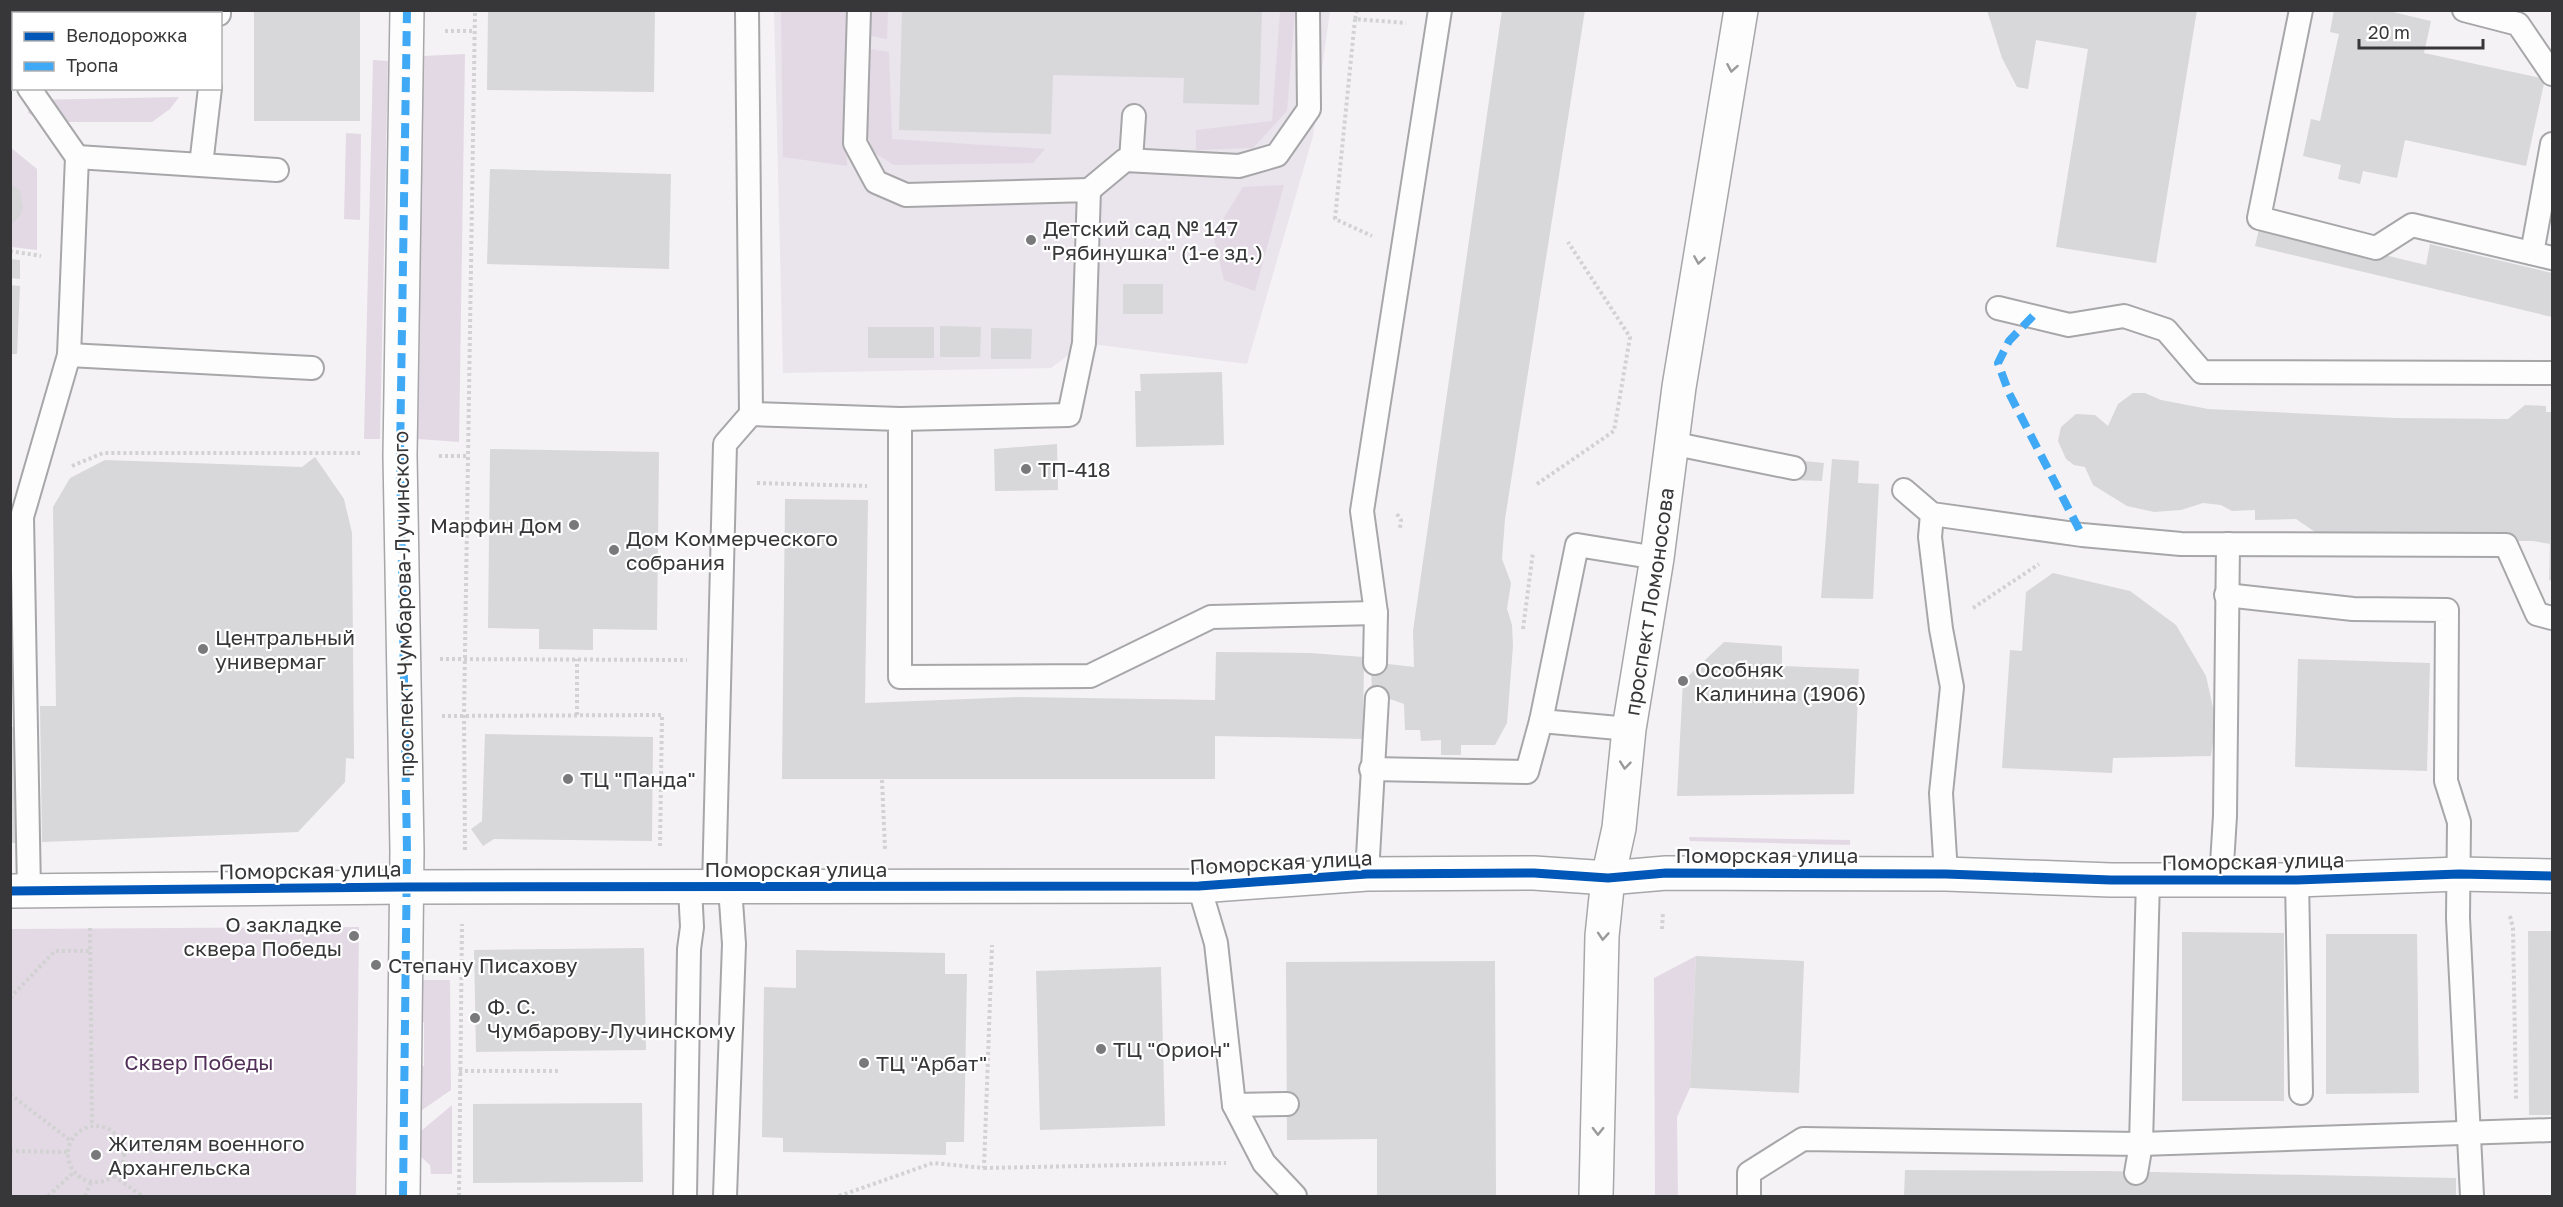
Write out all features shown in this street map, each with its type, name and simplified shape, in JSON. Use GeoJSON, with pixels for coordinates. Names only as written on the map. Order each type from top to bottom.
{"type":"FeatureCollection","features":[{"type":"Feature","properties":{"kind":"street","name":"проспект Чумбарова-Лучинского"},"geometry":{"type":"LineString","coordinates":[[403,1197],[406,719],[400,455],[406,10]]}},
{"type":"Feature","properties":{"kind":"street","name":"проспект Ломоносова"},"geometry":{"type":"LineString","coordinates":[[1596,1197],[1602,936],[1608,878],[1619,828],[1629,729],[1657,558],[1671,442],[1741,10]]}},
{"type":"Feature","properties":{"kind":"street","name":"Поморская улица"},"geometry":{"type":"LineString","coordinates":[[20,891],[406,887],[1200,886],[1367,874],[1534,873],[1608,878],[1666,873],[1946,874],[2148,880],[2297,880],[2459,874],[2553,876]]}},
{"type":"Feature","properties":{"kind":"lane"},"geometry":{"type":"LineString","coordinates":[[685,1197],[689,949],[692,927],[711,888],[720,660],[725,444],[751,414],[747,10]]}},
{"type":"Feature","properties":{"kind":"lane"},"geometry":{"type":"LineString","coordinates":[[859,10],[855,143],[876,182],[906,195],[1089,190],[1125,160],[1239,166],[1277,155],[1309,109],[1308,10]]}},
{"type":"Feature","properties":{"kind":"lane"},"geometry":{"type":"LineString","coordinates":[[1375,663],[1376,613],[1362,512],[1440,10]]}},
{"type":"Feature","properties":{"kind":"lane"},"geometry":{"type":"LineString","coordinates":[[2301,10],[2259,218],[2376,248],[2412,225],[2542,255],[2553,144]]}},
{"type":"Feature","properties":{"kind":"lane"},"geometry":{"type":"LineString","coordinates":[[2464,10],[2520,17],[2553,74]]}},
{"type":"Feature","properties":{"kind":"lane"},"geometry":{"type":"LineString","coordinates":[[20,891],[16,517],[69,355],[77,157],[30,90]]}},
{"type":"Feature","properties":{"kind":"lane"},"geometry":{"type":"LineString","coordinates":[[201,165],[210,90]]}},
{"type":"Feature","properties":{"kind":"lane"},"geometry":{"type":"LineString","coordinates":[[1131,160],[1134,116]]}},
{"type":"Feature","properties":{"kind":"lane"},"geometry":{"type":"LineString","coordinates":[[77,157],[278,170]]}},
{"type":"Feature","properties":{"kind":"lane"},"geometry":{"type":"LineString","coordinates":[[751,414],[900,419],[1070,415],[1084,343],[1089,190]]}},
{"type":"Feature","properties":{"kind":"lane"},"geometry":{"type":"LineString","coordinates":[[1998,308],[2069,324],[2124,316],[2166,330],[2202,372],[2553,374]]}},
{"type":"Feature","properties":{"kind":"lane"},"geometry":{"type":"LineString","coordinates":[[69,355],[312,368]]}},
{"type":"Feature","properties":{"kind":"lane"},"geometry":{"type":"LineString","coordinates":[[900,419],[900,676],[1090,676],[1211,617],[1376,613]]}},
{"type":"Feature","properties":{"kind":"lane"},"geometry":{"type":"LineString","coordinates":[[1671,442],[1794,468]]}},
{"type":"Feature","properties":{"kind":"lane"},"geometry":{"type":"LineString","coordinates":[[1904,490],[1932,514],[2082,535],[2181,544],[2506,545],[2537,614],[2553,618]]}},
{"type":"Feature","properties":{"kind":"lane"},"geometry":{"type":"LineString","coordinates":[[1932,514],[1930,537],[1941,629],[1952,687],[1941,793],[1946,874]]}},
{"type":"Feature","properties":{"kind":"lane"},"geometry":{"type":"LineString","coordinates":[[2221,880],[2225,816],[2228,544]]}},
{"type":"Feature","properties":{"kind":"lane"},"geometry":{"type":"LineString","coordinates":[[1371,769],[1527,772],[1541,721],[1577,545],[1657,558]]}},
{"type":"Feature","properties":{"kind":"lane"},"geometry":{"type":"LineString","coordinates":[[2226,595],[2353,609],[2448,610],[2446,781],[2459,822],[2458,918],[2472,1197]]}},
{"type":"Feature","properties":{"kind":"lane"},"geometry":{"type":"LineString","coordinates":[[1367,874],[1371,769],[1377,698]]}},
{"type":"Feature","properties":{"kind":"lane"},"geometry":{"type":"LineString","coordinates":[[1541,721],[1629,729]]}},
{"type":"Feature","properties":{"kind":"lane"},"geometry":{"type":"LineString","coordinates":[[2136,1173],[2141,1143],[2148,880]]}},
{"type":"Feature","properties":{"kind":"lane"},"geometry":{"type":"LineString","coordinates":[[2297,880],[2301,1093]]}},
{"type":"Feature","properties":{"kind":"lane"},"geometry":{"type":"LineString","coordinates":[[1200,886],[1216,943],[1234,1105],[1264,1163],[1295,1197]]}},
{"type":"Feature","properties":{"kind":"lane"},"geometry":{"type":"LineString","coordinates":[[711,888],[734,944],[724,1196],[730,1197]]}},
{"type":"Feature","properties":{"kind":"lane"},"geometry":{"type":"LineString","coordinates":[[1234,1105],[1287,1104]]}},
{"type":"Feature","properties":{"kind":"lane"},"geometry":{"type":"LineString","coordinates":[[1749,1197],[1749,1173],[1803,1139],[2141,1143],[2468,1130],[2553,1130]]}},
{"type":"Feature","properties":{"kind":"path"},"geometry":{"type":"LineString","coordinates":[[465,851],[464,715],[475,10]]}},
{"type":"Feature","properties":{"kind":"path"},"geometry":{"type":"LineString","coordinates":[[1355,19],[1335,219],[1403,251]]}},
{"type":"Feature","properties":{"kind":"path"},"geometry":{"type":"LineString","coordinates":[[1537,484],[1614,431],[1630,337],[1568,242]]}},
{"type":"Feature","properties":{"kind":"path"},"geometry":{"type":"LineString","coordinates":[[64,470],[103,453],[360,453]]}},
{"type":"Feature","properties":{"kind":"path"},"geometry":{"type":"LineString","coordinates":[[756,483],[869,486]]}},
{"type":"Feature","properties":{"kind":"path"},"geometry":{"type":"LineString","coordinates":[[1941,629],[2082,535]]}},
{"type":"Feature","properties":{"kind":"path"},"geometry":{"type":"LineString","coordinates":[[1522,640],[1533,552]]}},
{"type":"Feature","properties":{"kind":"path"},"geometry":{"type":"LineString","coordinates":[[403,659],[720,660]]}},
{"type":"Feature","properties":{"kind":"path"},"geometry":{"type":"LineString","coordinates":[[577,659],[577,715]]}},
{"type":"Feature","properties":{"kind":"path"},"geometry":{"type":"LineString","coordinates":[[406,719],[464,715],[662,715],[660,853]]}},
{"type":"Feature","properties":{"kind":"path"},"geometry":{"type":"LineString","coordinates":[[882,780],[885,849]]}},
{"type":"Feature","properties":{"kind":"path"},"geometry":{"type":"LineString","coordinates":[[1662,929],[1664,907]]}},
{"type":"Feature","properties":{"kind":"path"},"geometry":{"type":"LineString","coordinates":[[90,916],[92,1126]]}},
{"type":"Feature","properties":{"kind":"path"},"geometry":{"type":"LineString","coordinates":[[2510,916],[2513,928],[2516,1130]]}},
{"type":"Feature","properties":{"kind":"path"},"geometry":{"type":"LineString","coordinates":[[459,1197],[462,918]]}},
{"type":"Feature","properties":{"kind":"path"},"geometry":{"type":"LineString","coordinates":[[984,1168],[992,945]]}},
{"type":"Feature","properties":{"kind":"path"},"geometry":{"type":"LineString","coordinates":[[10,998],[55,951],[91,951]]}},
{"type":"Feature","properties":{"kind":"path"},"geometry":{"type":"LineString","coordinates":[[459,1071],[560,1071]]}},
{"type":"Feature","properties":{"kind":"path"},"geometry":{"type":"LineString","coordinates":[[10,1094],[70,1141]]}},
{"type":"Feature","properties":{"kind":"path"},"geometry":{"type":"LineString","coordinates":[[92,1126],[107,1127],[123,1143],[123,1163],[114,1176],[108,1180],[91,1182],[74,1172],[68,1152],[70,1141],[80,1131],[92,1126]]}},
{"type":"Feature","properties":{"kind":"path"},"geometry":{"type":"LineString","coordinates":[[10,1151],[68,1152]]}},
{"type":"Feature","properties":{"kind":"path"},"geometry":{"type":"LineString","coordinates":[[839,1196],[933,1163],[984,1168],[1264,1163]]}},
{"type":"Feature","properties":{"kind":"path"},"geometry":{"type":"LineString","coordinates":[[48,1197],[74,1172]]}},
{"type":"Feature","properties":{"kind":"path"},"geometry":{"type":"LineString","coordinates":[[114,1176],[142,1197]]}},
{"type":"Feature","properties":{"kind":"path"},"geometry":{"type":"LineString","coordinates":[[85,1197],[91,1182]]}},
{"type":"Feature","properties":{"kind":"shaded area","name":"Детский сад № 147 \"Рябинушка\" (1-е зд.)"},"geometry":{"type":"Polygon","coordinates":[[[774,11],[1330,11],[1313,136],[1247,364],[1084,343],[1051,368],[783,373],[774,11]]]}},
{"type":"Feature","properties":{"kind":"green space"},"geometry":{"type":"Polygon","coordinates":[[[781,11],[847,11],[847,166],[783,157],[781,11]]]}},
{"type":"Feature","properties":{"kind":"green space"},"geometry":{"type":"Polygon","coordinates":[[[866,11],[888,11],[887,39],[865,35],[866,11]]]}},
{"type":"Feature","properties":{"kind":"green space"},"geometry":{"type":"Polygon","coordinates":[[[1280,11],[1295,11],[1287,111],[1253,148],[1196,150],[1196,130],[1272,121],[1280,11]]]}},
{"type":"Feature","properties":{"kind":"green space"},"geometry":{"type":"Polygon","coordinates":[[[869,49],[889,52],[892,139],[1045,149],[1033,163],[894,165],[873,152],[863,120],[869,49]]]}},
{"type":"Feature","properties":{"kind":"green space"},"geometry":{"type":"Polygon","coordinates":[[[465,54],[459,442],[418,439],[423,56],[465,54]]]}},
{"type":"Feature","properties":{"kind":"green space"},"geometry":{"type":"Polygon","coordinates":[[[373,60],[388,61],[380,439],[364,439],[373,60]]]}},
{"type":"Feature","properties":{"kind":"green space"},"geometry":{"type":"Polygon","coordinates":[[[179,97],[170,109],[152,122],[43,122],[28,113],[29,100],[179,97]]]}},
{"type":"Feature","properties":{"kind":"green space"},"geometry":{"type":"Polygon","coordinates":[[[346,133],[361,134],[360,220],[344,219],[346,133]]]}},
{"type":"Feature","properties":{"kind":"green space"},"geometry":{"type":"Polygon","coordinates":[[[10,147],[37,169],[37,250],[11,247],[10,147]]]}},
{"type":"Feature","properties":{"kind":"green space"},"geometry":{"type":"Polygon","coordinates":[[[1284,185],[1255,291],[1224,280],[1213,235],[1243,187],[1284,185]]]}},
{"type":"Feature","properties":{"kind":"green space"},"geometry":{"type":"Polygon","coordinates":[[[1689,837],[1850,840],[1850,845],[1690,841],[1689,837]]]}},
{"type":"Feature","properties":{"kind":"green space","name":"Сквер Победы"},"geometry":{"type":"Polygon","coordinates":[[[359,927],[356,1196],[11,1196],[11,929],[359,927]]]}},
{"type":"Feature","properties":{"kind":"green space"},"geometry":{"type":"Polygon","coordinates":[[[1696,956],[1690,1088],[1677,1117],[1678,1196],[1655,1196],[1654,978],[1696,956]]]}},
{"type":"Feature","properties":{"kind":"green space"},"geometry":{"type":"Polygon","coordinates":[[[414,980],[450,980],[451,1090],[415,1115],[415,1067],[424,1066],[424,1022],[415,1022],[414,980]]]}},
{"type":"Feature","properties":{"kind":"green space"},"geometry":{"type":"Polygon","coordinates":[[[452,1105],[452,1174],[431,1174],[430,1165],[420,1156],[414,1137],[452,1105]]]}},
{"type":"Feature","properties":{"kind":"building"},"geometry":{"type":"Polygon","coordinates":[[[67,10],[155,10],[155,12],[67,12],[67,10]]]}},
{"type":"Feature","properties":{"kind":"building"},"geometry":{"type":"Polygon","coordinates":[[[254,10],[360,10],[360,121],[254,121],[254,10]]]}},
{"type":"Feature","properties":{"kind":"building"},"geometry":{"type":"Polygon","coordinates":[[[488,10],[655,10],[654,92],[487,90],[488,10]]]}},
{"type":"Feature","properties":{"kind":"building"},"geometry":{"type":"Polygon","coordinates":[[[902,10],[1262,10],[1259,105],[1183,103],[1184,78],[1053,75],[1051,134],[899,130],[902,10]]]}},
{"type":"Feature","properties":{"kind":"building"},"geometry":{"type":"Polygon","coordinates":[[[1502,10],[1585,10],[1505,519],[1502,559],[1511,583],[1507,609],[1512,625],[1513,646],[1507,723],[1495,745],[1461,745],[1461,755],[1441,755],[1441,740],[1421,741],[1420,730],[1405,730],[1404,704],[1387,698],[1372,698],[1371,662],[1414,667],[1413,631],[1502,10]]]}},
{"type":"Feature","properties":{"kind":"building"},"geometry":{"type":"Polygon","coordinates":[[[1987,10],[2197,10],[2156,263],[2056,247],[2088,49],[2036,40],[2028,89],[2017,87],[2002,58],[1987,10]]]}},
{"type":"Feature","properties":{"kind":"building"},"geometry":{"type":"Polygon","coordinates":[[[2334,10],[2384,10],[2431,21],[2424,53],[2545,79],[2526,166],[2405,140],[2397,178],[2363,171],[2360,184],[2338,179],[2341,165],[2303,156],[2311,119],[2320,121],[2339,34],[2330,32],[2334,10]]]}},
{"type":"Feature","properties":{"kind":"building"},"geometry":{"type":"Polygon","coordinates":[[[490,169],[671,174],[669,269],[487,264],[490,169]]]}},
{"type":"Feature","properties":{"kind":"building"},"geometry":{"type":"Polygon","coordinates":[[[10,183],[20,191],[23,208],[20,216],[10,226],[10,183]]]}},
{"type":"Feature","properties":{"kind":"building"},"geometry":{"type":"Polygon","coordinates":[[[2260,225],[2426,265],[2430,244],[2552,273],[2552,317],[2255,246],[2260,225]]]}},
{"type":"Feature","properties":{"kind":"building"},"geometry":{"type":"Polygon","coordinates":[[[10,259],[20,260],[20,279],[10,278],[10,259]]]}},
{"type":"Feature","properties":{"kind":"building"},"geometry":{"type":"Polygon","coordinates":[[[1123,284],[1163,284],[1163,314],[1123,314],[1123,284]]]}},
{"type":"Feature","properties":{"kind":"building"},"geometry":{"type":"Polygon","coordinates":[[[10,285],[20,286],[17,354],[10,354],[10,285]]]}},
{"type":"Feature","properties":{"kind":"building"},"geometry":{"type":"Polygon","coordinates":[[[940,326],[981,327],[980,357],[940,357],[940,326]]]}},
{"type":"Feature","properties":{"kind":"building"},"geometry":{"type":"Polygon","coordinates":[[[868,327],[934,327],[934,358],[868,358],[868,327]]]}},
{"type":"Feature","properties":{"kind":"building"},"geometry":{"type":"Polygon","coordinates":[[[991,328],[1032,329],[1031,359],[991,359],[991,328]]]}},
{"type":"Feature","properties":{"kind":"building"},"geometry":{"type":"Polygon","coordinates":[[[1222,372],[1224,445],[1136,447],[1135,391],[1141,391],[1140,374],[1222,372]]]}},
{"type":"Feature","properties":{"kind":"building"},"geometry":{"type":"Polygon","coordinates":[[[2133,393],[2145,393],[2161,400],[2208,409],[2396,418],[2508,419],[2525,405],[2546,406],[2546,412],[2552,412],[2552,581],[2549,580],[2550,544],[2533,541],[2493,541],[2487,533],[2368,534],[2343,543],[2315,532],[2296,519],[2255,520],[2255,510],[2232,511],[2221,505],[2203,503],[2181,510],[2154,512],[2127,506],[2093,485],[2085,467],[2074,465],[2066,459],[2058,441],[2061,427],[2076,414],[2095,415],[2108,426],[2118,404],[2133,393]]]}},
{"type":"Feature","properties":{"kind":"building","name":"ТП-418"},"geometry":{"type":"Polygon","coordinates":[[[1057,444],[1058,490],[995,491],[994,449],[1057,444]]]}},
{"type":"Feature","properties":{"kind":"building","name":"Марфин Дом"},"geometry":{"type":"Polygon","coordinates":[[[490,449],[659,452],[657,630],[593,629],[593,650],[539,649],[539,629],[488,628],[490,449]]]}},
{"type":"Feature","properties":{"kind":"building","name":"Центральный универмаг"},"geometry":{"type":"Polygon","coordinates":[[[315,457],[344,499],[352,533],[354,759],[346,758],[345,782],[298,832],[42,842],[40,706],[56,706],[53,507],[70,478],[105,460],[302,467],[315,457]]]}},
{"type":"Feature","properties":{"kind":"building"},"geometry":{"type":"Polygon","coordinates":[[[1832,459],[1859,461],[1858,483],[1879,484],[1873,599],[1821,598],[1832,459]]]}},
{"type":"Feature","properties":{"kind":"building"},"geometry":{"type":"Polygon","coordinates":[[[1794,460],[1824,463],[1822,481],[1793,480],[1794,460]]]}},
{"type":"Feature","properties":{"kind":"building"},"geometry":{"type":"Polygon","coordinates":[[[785,499],[868,500],[865,703],[1018,697],[1215,700],[1216,652],[1310,653],[1364,657],[1363,739],[1215,736],[1215,779],[782,779],[785,499]]]}},
{"type":"Feature","properties":{"kind":"building"},"geometry":{"type":"Polygon","coordinates":[[[2053,573],[2130,591],[2176,625],[2206,676],[2216,721],[2211,756],[2113,758],[2112,773],[2002,768],[2010,650],[2022,651],[2026,592],[2053,573]]]}},
{"type":"Feature","properties":{"kind":"building"},"geometry":{"type":"Polygon","coordinates":[[[1724,642],[1782,646],[1782,666],[1859,669],[1854,794],[1677,796],[1683,681],[1724,642]]]}},
{"type":"Feature","properties":{"kind":"building"},"geometry":{"type":"Polygon","coordinates":[[[2298,659],[2430,663],[2427,771],[2295,767],[2298,659]]]}},
{"type":"Feature","properties":{"kind":"building"},"geometry":{"type":"Polygon","coordinates":[[[10,727],[16,727],[17,843],[10,843],[10,727]]]}},
{"type":"Feature","properties":{"kind":"building","name":"ТЦ \"Панда\""},"geometry":{"type":"Polygon","coordinates":[[[485,734],[653,737],[652,841],[494,839],[483,846],[471,829],[482,821],[485,734]]]}},
{"type":"Feature","properties":{"kind":"building"},"geometry":{"type":"Polygon","coordinates":[[[2528,931],[2552,931],[2552,1115],[2529,1115],[2528,931]]]}},
{"type":"Feature","properties":{"kind":"building"},"geometry":{"type":"Polygon","coordinates":[[[2182,932],[2284,933],[2284,1101],[2182,1101],[2182,932]]]}},
{"type":"Feature","properties":{"kind":"building"},"geometry":{"type":"Polygon","coordinates":[[[2326,934],[2417,934],[2419,1093],[2326,1094],[2326,934]]]}},
{"type":"Feature","properties":{"kind":"building"},"geometry":{"type":"Polygon","coordinates":[[[644,948],[646,1050],[476,1052],[474,950],[644,948]]]}},
{"type":"Feature","properties":{"kind":"building","name":"ТЦ \"Арбат\""},"geometry":{"type":"Polygon","coordinates":[[[796,950],[945,953],[945,974],[967,974],[964,1142],[946,1142],[946,1155],[783,1152],[783,1138],[762,1137],[764,987],[796,988],[796,950]]]}},
{"type":"Feature","properties":{"kind":"building"},"geometry":{"type":"Polygon","coordinates":[[[1696,956],[1804,961],[1799,1093],[1690,1088],[1696,956]]]}},
{"type":"Feature","properties":{"kind":"building"},"geometry":{"type":"Polygon","coordinates":[[[1495,961],[1496,1196],[1377,1196],[1377,1139],[1287,1140],[1286,962],[1495,961]]]}},
{"type":"Feature","properties":{"kind":"building","name":"ТЦ \"Орион\""},"geometry":{"type":"Polygon","coordinates":[[[1161,967],[1165,1126],[1040,1130],[1036,971],[1161,967]]]}},
{"type":"Feature","properties":{"kind":"building"},"geometry":{"type":"Polygon","coordinates":[[[642,1103],[643,1182],[473,1183],[473,1104],[642,1103]]]}},
{"type":"Feature","properties":{"kind":"building"},"geometry":{"type":"Polygon","coordinates":[[[1905,1170],[2104,1171],[2456,1178],[2456,1196],[1904,1196],[1905,1170]]]}},
{"type":"Feature","properties":{"kind":"marked path"},"geometry":{"type":"LineString","coordinates":[[403,1196],[407,851],[400,455],[407,10]]}},
{"type":"Feature","properties":{"kind":"marked path"},"geometry":{"type":"LineString","coordinates":[[2033,316],[2009,341],[1998,363],[2009,393],[2082,535]]}},
{"type":"Feature","properties":{"kind":"cycle path"},"geometry":{"type":"LineString","coordinates":[[10,891],[406,887],[1199,886],[1367,874],[1534,873],[1608,878],[1666,873],[1946,874],[2111,880],[2297,880],[2459,874],[2552,876]]}},
{"type":"Feature","properties":{"kind":"place","name":"Детский сад № 147 \"Рябинушка\" (1-е зд.)"},"geometry":{"type":"Point","coordinates":[1031,240]}},
{"type":"Feature","properties":{"kind":"place","name":"ТП-418"},"geometry":{"type":"Point","coordinates":[1026,469]}},
{"type":"Feature","properties":{"kind":"place","name":"Марфин Дом"},"geometry":{"type":"Point","coordinates":[574,525]}},
{"type":"Feature","properties":{"kind":"place","name":"Дом Коммерческого собрания"},"geometry":{"type":"Point","coordinates":[614,550]}},
{"type":"Feature","properties":{"kind":"place","name":"Центральный универмаг"},"geometry":{"type":"Point","coordinates":[203,649]}},
{"type":"Feature","properties":{"kind":"place","name":"Особняк Калинина (1906)"},"geometry":{"type":"Point","coordinates":[1683,681]}},
{"type":"Feature","properties":{"kind":"place","name":"ТЦ \"Панда\""},"geometry":{"type":"Point","coordinates":[568,779]}},
{"type":"Feature","properties":{"kind":"place","name":"О закладке сквера Победы"},"geometry":{"type":"Point","coordinates":[354,936]}},
{"type":"Feature","properties":{"kind":"place","name":"Степану Писахову"},"geometry":{"type":"Point","coordinates":[376,965]}},
{"type":"Feature","properties":{"kind":"place","name":"Ф. С. Чумбарову-Лучинскому"},"geometry":{"type":"Point","coordinates":[475,1018]}},
{"type":"Feature","properties":{"kind":"place","name":"ТЦ \"Орион\""},"geometry":{"type":"Point","coordinates":[1101,1049]}},
{"type":"Feature","properties":{"kind":"place","name":"ТЦ \"Арбат\""},"geometry":{"type":"Point","coordinates":[864,1063]}},
{"type":"Feature","properties":{"kind":"place","name":"Жителям военного Архангельска"},"geometry":{"type":"Point","coordinates":[96,1155]}}]}
